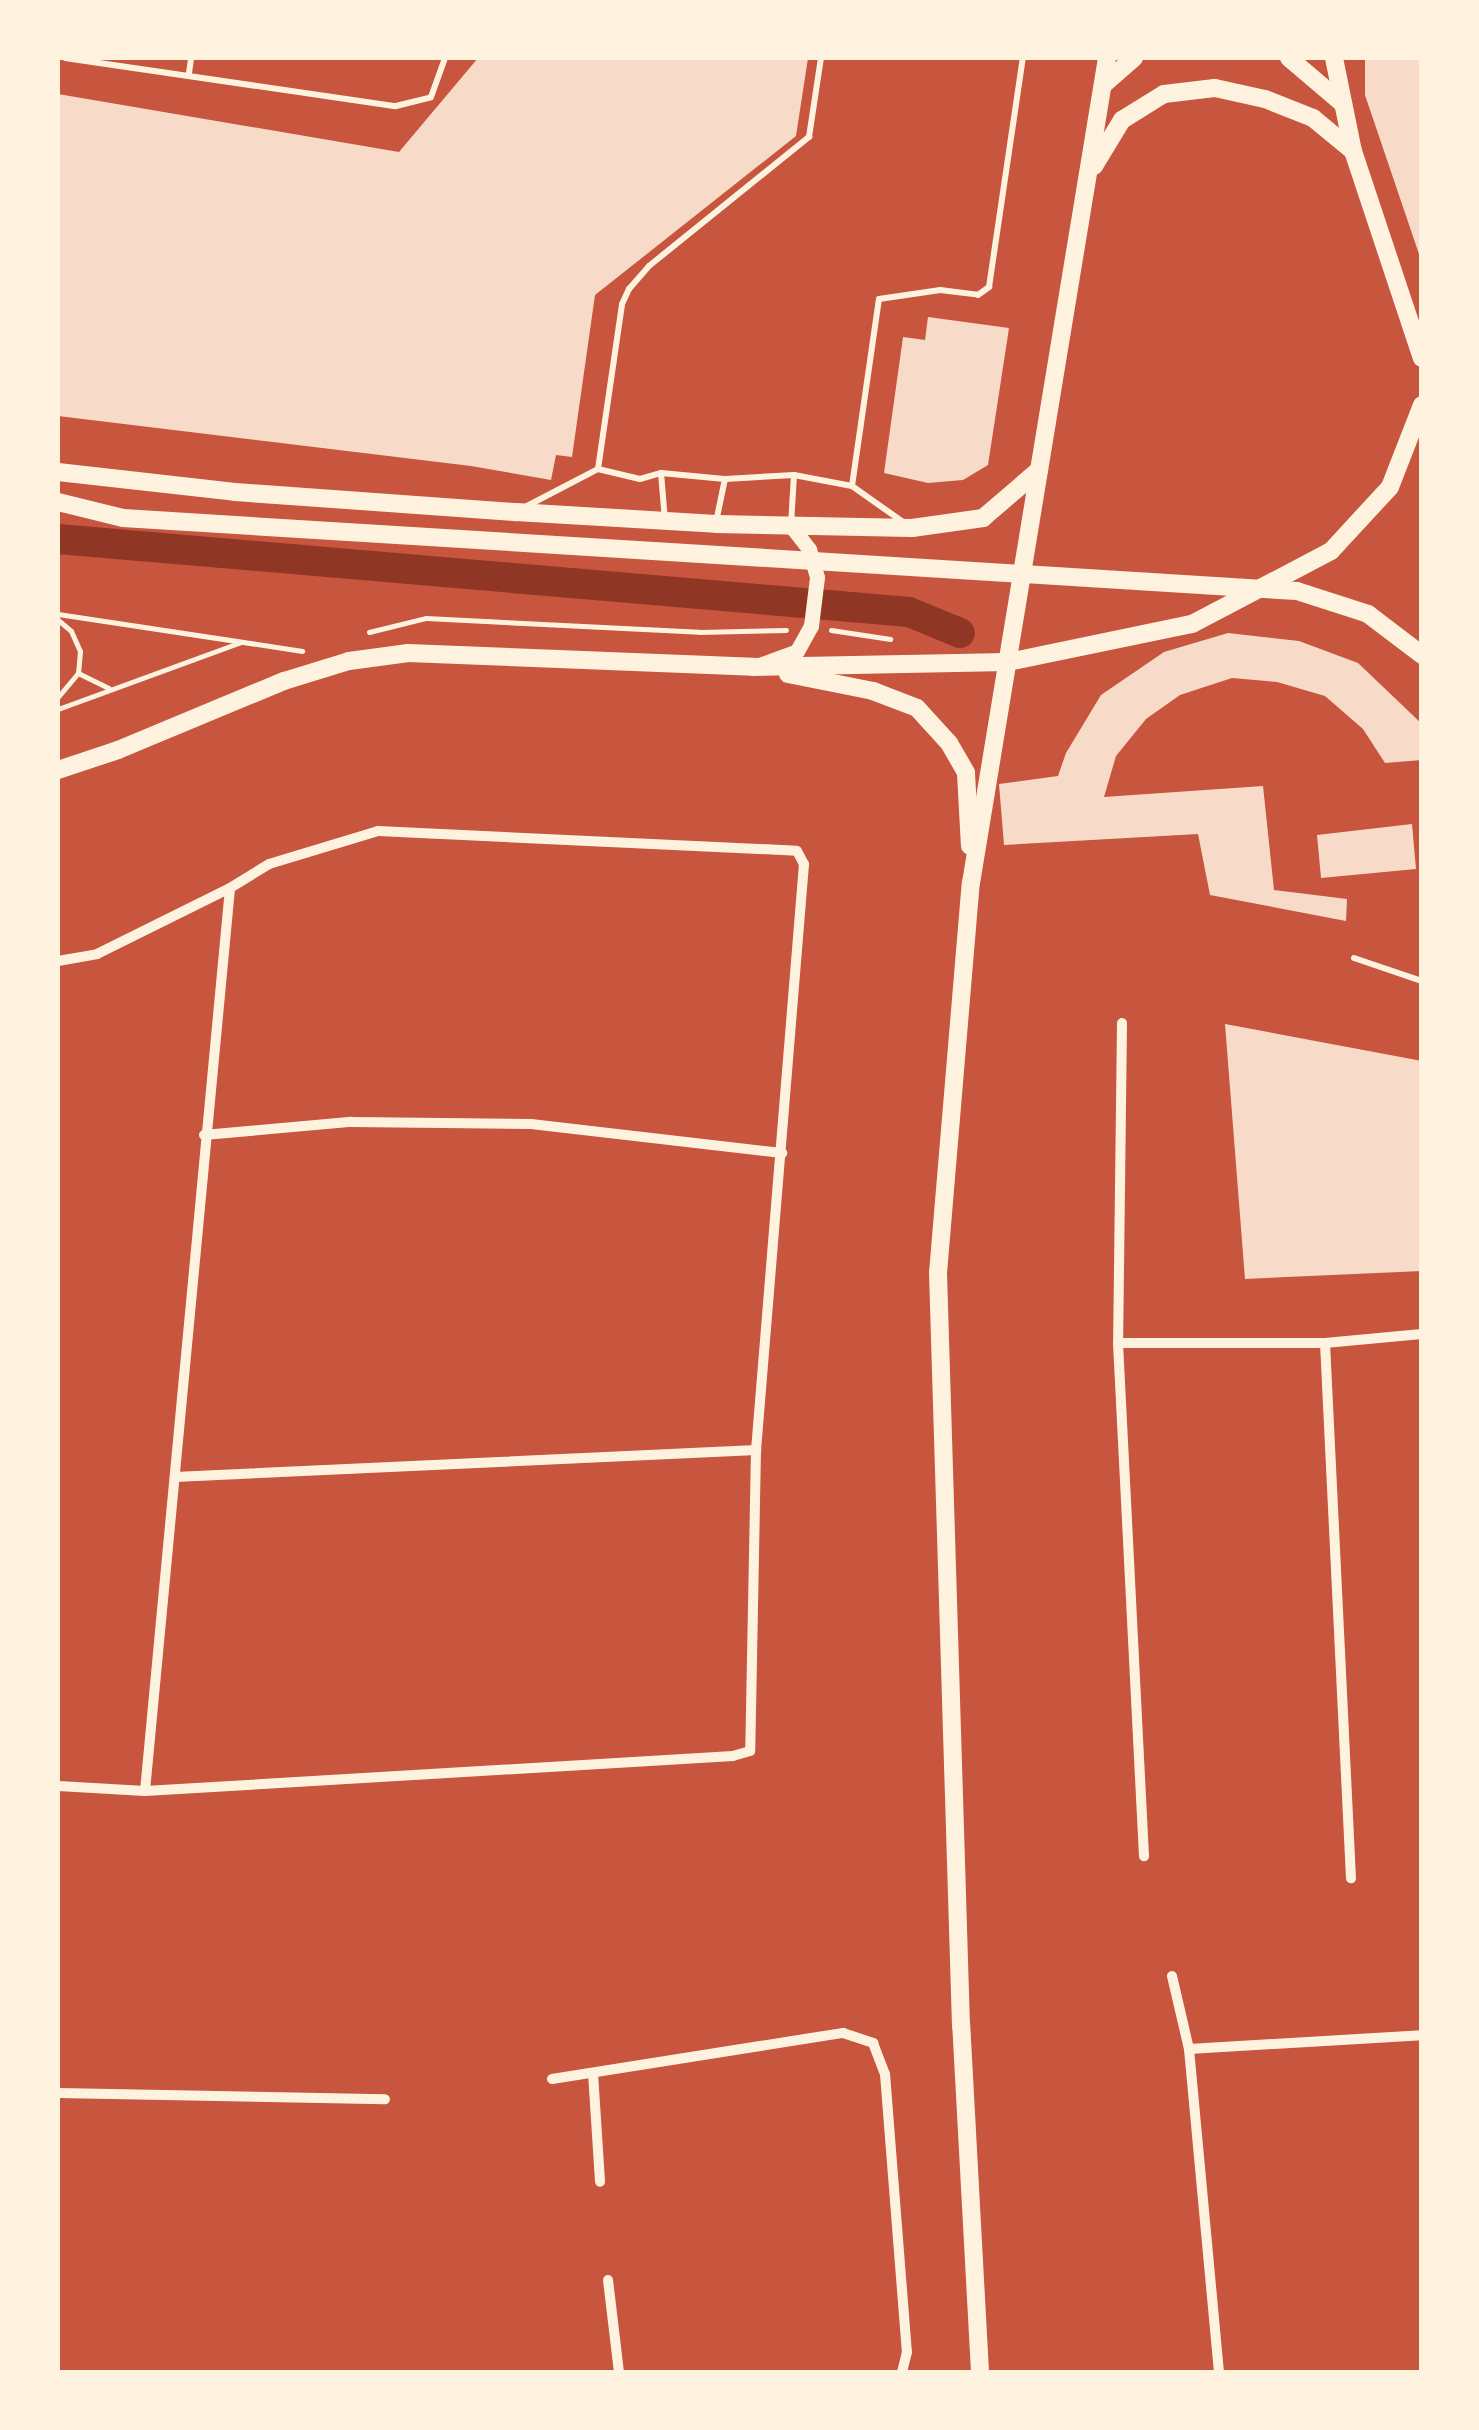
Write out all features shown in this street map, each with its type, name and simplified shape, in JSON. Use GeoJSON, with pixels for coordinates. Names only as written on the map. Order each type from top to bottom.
{"type":"FeatureCollection","features":[{"type":"Feature","properties":{"kind":"main road"},"geometry":{"type":"LineString","coordinates":[[980,2372],[961,2026],[938,1272],[972,883],[1108,58]]}},
{"type":"Feature","properties":{"kind":"main road"},"geometry":{"type":"LineString","coordinates":[[1103,85],[1134,58]]}},
{"type":"Feature","properties":{"kind":"main road"},"geometry":{"type":"LineString","coordinates":[[1289,58],[1343,104]]}},
{"type":"Feature","properties":{"kind":"main road"},"geometry":{"type":"LineString","coordinates":[[1334,58],[1353,151],[1416,321],[1422,358]]}},
{"type":"Feature","properties":{"kind":"main road"},"geometry":{"type":"LineString","coordinates":[[1088,175],[1122,120],[1164,94],[1215,88],[1265,99],[1313,118],[1353,151]]}},
{"type":"Feature","properties":{"kind":"main road"},"geometry":{"type":"LineString","coordinates":[[58,770],[118,750],[284,681],[348,661],[408,653],[753,667],[1008,662],[1192,624],[1332,550],[1390,488],[1422,405]]}},
{"type":"Feature","properties":{"kind":"main road"},"geometry":{"type":"LineString","coordinates":[[58,472],[235,492],[666,522],[912,528],[983,518],[1039,470]]}},
{"type":"Feature","properties":{"kind":"main road"},"geometry":{"type":"LineString","coordinates":[[58,502],[123,518],[1297,590],[1368,614],[1422,655]]}},
{"type":"Feature","properties":{"kind":"main road"},"geometry":{"type":"LineString","coordinates":[[753,667],[872,690],[917,708],[948,743],[966,772],[972,883]]}},
{"type":"Feature","properties":{"kind":"street"},"geometry":{"type":"LineString","coordinates":[[753,667],[797,652],[811,626],[816,590],[809,549],[791,526]]}},
{"type":"Feature","properties":{"kind":"street"},"geometry":{"type":"LineString","coordinates":[[58,960],[97,954],[230,888],[269,864],[378,830],[797,851],[804,864],[756,1450],[750,1751],[733,1756],[145,1790],[58,1786]]}},
{"type":"Feature","properties":{"kind":"street"},"geometry":{"type":"LineString","coordinates":[[145,1790],[230,888]]}},
{"type":"Feature","properties":{"kind":"street"},"geometry":{"type":"LineString","coordinates":[[1122,1022],[1118,1342],[1144,1856]]}},
{"type":"Feature","properties":{"kind":"street"},"geometry":{"type":"LineString","coordinates":[[204,1134],[351,1122],[531,1124],[782,1153]]}},
{"type":"Feature","properties":{"kind":"street"},"geometry":{"type":"LineString","coordinates":[[1118,1342],[1325,1342],[1422,1334]]}},
{"type":"Feature","properties":{"kind":"street"},"geometry":{"type":"LineString","coordinates":[[1325,1342],[1351,1878]]}},
{"type":"Feature","properties":{"kind":"street"},"geometry":{"type":"LineString","coordinates":[[175,1477],[756,1450]]}},
{"type":"Feature","properties":{"kind":"street"},"geometry":{"type":"LineString","coordinates":[[1172,1976],[1189,2049],[1220,2372]]}},
{"type":"Feature","properties":{"kind":"street"},"geometry":{"type":"LineString","coordinates":[[552,2079],[843,2033],[873,2042],[886,2074],[907,2352],[902,2372]]}},
{"type":"Feature","properties":{"kind":"street"},"geometry":{"type":"LineString","coordinates":[[1189,2049],[1422,2035]]}},
{"type":"Feature","properties":{"kind":"street"},"geometry":{"type":"LineString","coordinates":[[592,2073],[600,2182]]}},
{"type":"Feature","properties":{"kind":"street"},"geometry":{"type":"LineString","coordinates":[[58,2094],[385,2099]]}},
{"type":"Feature","properties":{"kind":"street"},"geometry":{"type":"LineString","coordinates":[[608,2280],[619,2372]]}},
{"type":"Feature","properties":{"kind":"lane"},"geometry":{"type":"LineString","coordinates":[[65,58],[396,106],[431,96],[445,58]]}},
{"type":"Feature","properties":{"kind":"lane"},"geometry":{"type":"LineString","coordinates":[[189,73],[191,58]]}},
{"type":"Feature","properties":{"kind":"lane"},"geometry":{"type":"LineString","coordinates":[[598,468],[622,304],[628,289],[649,266],[809,137],[821,58]]}},
{"type":"Feature","properties":{"kind":"lane"},"geometry":{"type":"LineString","coordinates":[[852,486],[879,299],[940,290],[978,295],[989,287],[1023,58]]}},
{"type":"Feature","properties":{"kind":"lane"},"geometry":{"type":"LineString","coordinates":[[598,468],[623,478],[660,472],[725,479],[794,475],[852,486],[912,528]]}},
{"type":"Feature","properties":{"kind":"lane"},"geometry":{"type":"LineString","coordinates":[[516,512],[598,468]]}},
{"type":"Feature","properties":{"kind":"lane"},"geometry":{"type":"LineString","coordinates":[[660,472],[666,522]]}},
{"type":"Feature","properties":{"kind":"lane"},"geometry":{"type":"LineString","coordinates":[[791,526],[794,475]]}},
{"type":"Feature","properties":{"kind":"lane"},"geometry":{"type":"LineString","coordinates":[[716,524],[725,479]]}},
{"type":"Feature","properties":{"kind":"lane"},"geometry":{"type":"LineString","coordinates":[[1354,958],[1422,981]]}},
{"type":"Feature","properties":{"kind":"path"},"geometry":{"type":"LineString","coordinates":[[58,617],[298,650],[316,646]]}},
{"type":"Feature","properties":{"kind":"path"},"geometry":{"type":"LineString","coordinates":[[58,617],[71,630],[80,651],[78,673],[58,697]]}},
{"type":"Feature","properties":{"kind":"path"},"geometry":{"type":"LineString","coordinates":[[353,636],[426,618],[700,632],[811,626],[906,640]]}},
{"type":"Feature","properties":{"kind":"path"},"geometry":{"type":"LineString","coordinates":[[58,709],[244,642]]}},
{"type":"Feature","properties":{"kind":"path"},"geometry":{"type":"LineString","coordinates":[[78,673],[108,688]]}},
{"type":"Feature","properties":{"kind":"building"},"geometry":{"type":"Polygon","coordinates":[[[478,58],[808,58],[796,136],[595,295],[572,457],[556,455],[551,480],[471,466],[58,416],[58,94],[399,152],[478,58]]]}},
{"type":"Feature","properties":{"kind":"building"},"geometry":{"type":"Polygon","coordinates":[[[1365,58],[1422,58],[1422,263],[1365,95],[1365,58]]]}},
{"type":"Feature","properties":{"kind":"building"},"geometry":{"type":"Polygon","coordinates":[[[928,317],[1009,328],[988,465],[963,480],[928,483],[884,473],[903,337],[925,340],[928,317]]]}},
{"type":"Feature","properties":{"kind":"building"},"geometry":{"type":"Polygon","coordinates":[[[1228,633],[1299,641],[1358,663],[1422,724],[1422,760],[1385,763],[1363,729],[1325,696],[1277,682],[1232,678],[1180,695],[1146,719],[1116,756],[1104,797],[1263,786],[1274,890],[1347,899],[1346,921],[1210,895],[1198,834],[1004,845],[999,784],[1058,776],[1066,753],[1101,695],[1164,652],[1228,633]]]}},
{"type":"Feature","properties":{"kind":"building"},"geometry":{"type":"Polygon","coordinates":[[[1412,824],[1416,869],[1321,878],[1317,835],[1412,824]]]}},
{"type":"Feature","properties":{"kind":"building"},"geometry":{"type":"Polygon","coordinates":[[[1225,1024],[1422,1061],[1422,1271],[1245,1279],[1225,1024]]]}},
{"type":"Feature","properties":{"kind":"waterway"},"geometry":{"type":"LineString","coordinates":[[58,539],[909,612],[960,633]]}}]}
